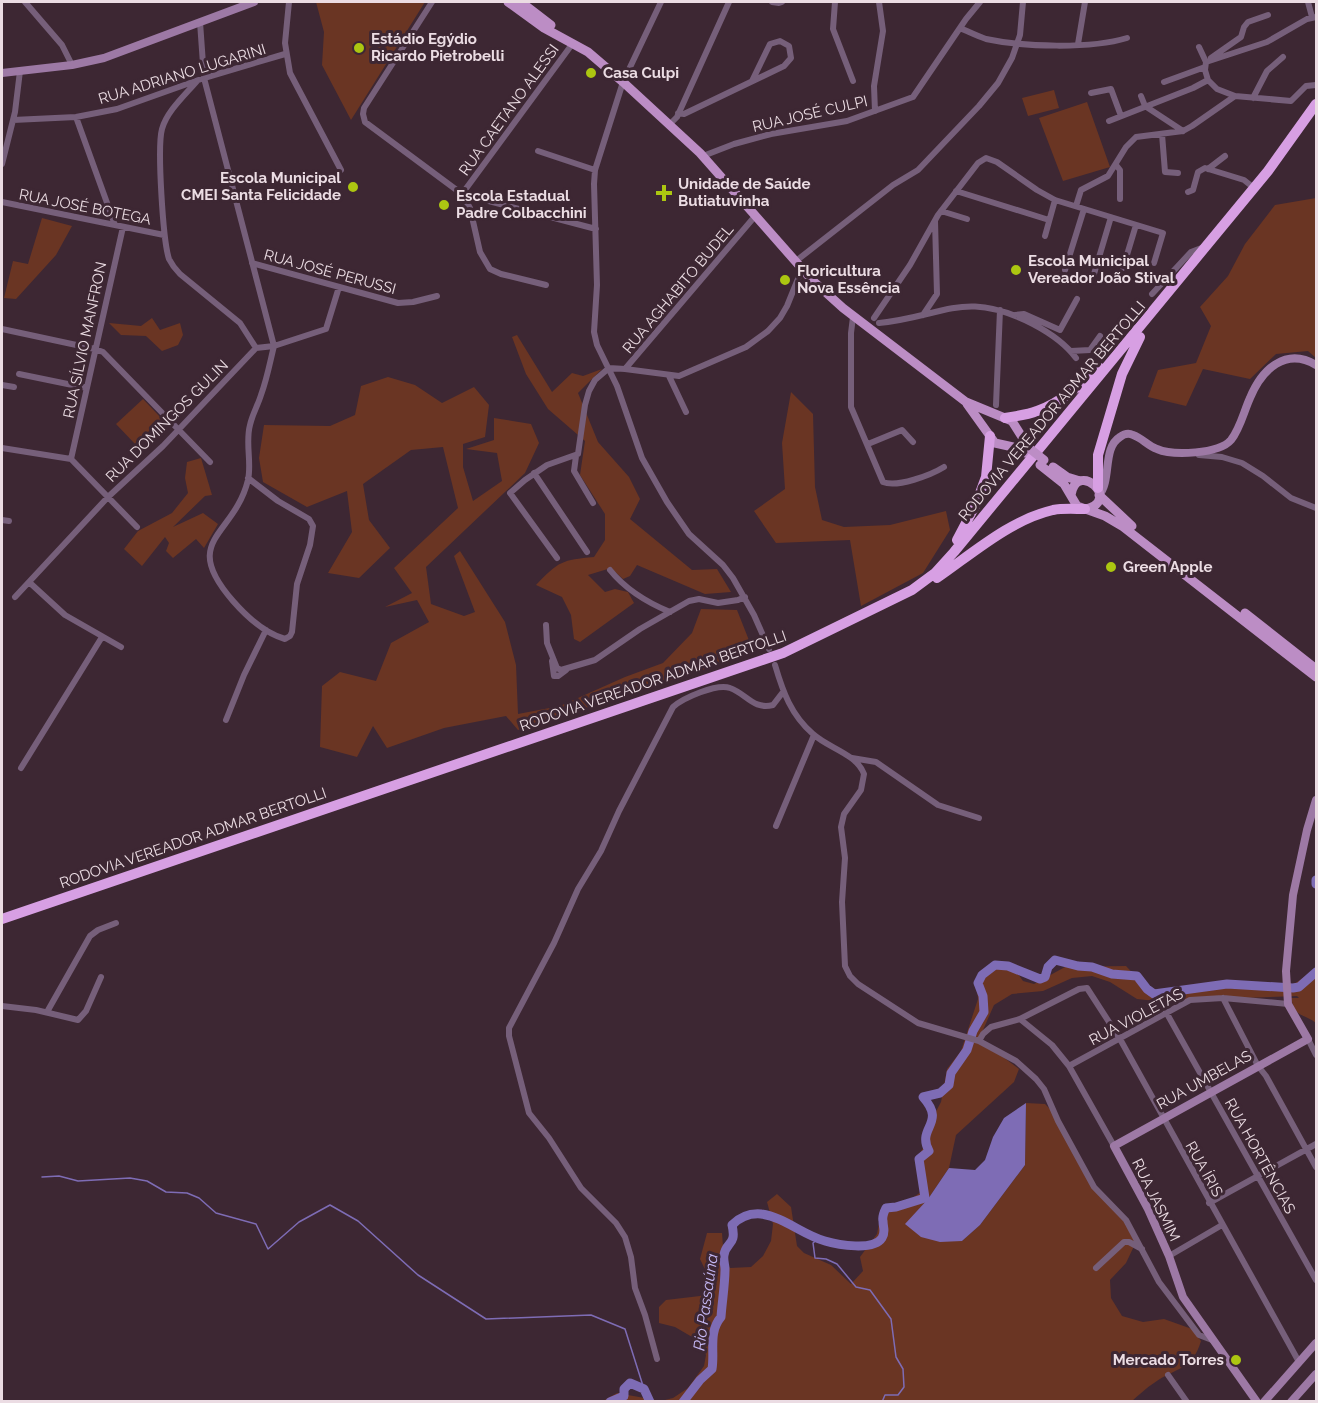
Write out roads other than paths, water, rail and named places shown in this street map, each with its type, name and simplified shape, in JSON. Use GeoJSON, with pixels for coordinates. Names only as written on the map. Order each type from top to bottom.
{"type":"FeatureCollection","features":[{"type":"Feature","properties":{"kind":"highway","name":"RODOVIA VEREADOR ADMAR BERTOLLI"},"geometry":{"type":"LineString","coordinates":[[2,919],[774,657],[912,590],[940,567],[1129,342],[1285,150],[1317,104]]}},
{"type":"Feature","properties":{"kind":"highway"},"geometry":{"type":"LineString","coordinates":[[1099,492],[1098,455],[1122,374],[1157,307]]}},
{"type":"Feature","properties":{"kind":"highway"},"geometry":{"type":"LineString","coordinates":[[1005,418],[1039,411],[1055,402],[1090,378],[1129,342]]}},
{"type":"Feature","properties":{"kind":"highway"},"geometry":{"type":"LineString","coordinates":[[940,567],[966,525],[982,490],[988,470],[990,436]]}},
{"type":"Feature","properties":{"kind":"highway"},"geometry":{"type":"LineString","coordinates":[[912,590],[938,577],[991,540],[1039,515],[1056,510],[1086,508]]}},
{"type":"Feature","properties":{"kind":"main road"},"geometry":{"type":"LineString","coordinates":[[509,2],[529,13],[535,12]]}},
{"type":"Feature","properties":{"kind":"main road"},"geometry":{"type":"LineString","coordinates":[[509,2],[544,28],[570,41]]}},
{"type":"Feature","properties":{"kind":"main road"},"geometry":{"type":"LineString","coordinates":[[520,2],[597,59],[703,156],[802,269],[856,320],[966,402],[1015,424],[1027,450],[1057,474],[1077,506],[1105,516],[1122,526],[1317,677]]}},
{"type":"Feature","properties":{"kind":"main road"},"geometry":{"type":"LineString","coordinates":[[966,402],[995,443],[1027,450]]}},
{"type":"Feature","properties":{"kind":"main road"},"geometry":{"type":"LineString","coordinates":[[990,436],[993,423],[1000,418],[1005,418]]}},
{"type":"Feature","properties":{"kind":"main road"},"geometry":{"type":"LineString","coordinates":[[1007,445],[1015,440],[1017,431]]}},
{"type":"Feature","properties":{"kind":"main road"},"geometry":{"type":"LineString","coordinates":[[1057,474],[1080,482],[1092,482],[1120,517],[1317,669]]}},
{"type":"Feature","properties":{"kind":"main road"},"geometry":{"type":"LineString","coordinates":[[1071,495],[1073,487],[1080,482]]}},
{"type":"Feature","properties":{"kind":"main road"},"geometry":{"type":"LineString","coordinates":[[1086,508],[1096,503],[1099,492]]}},
{"type":"Feature","properties":{"kind":"street"},"geometry":{"type":"LineString","coordinates":[[25,2],[62,45],[72,65]]}},
{"type":"Feature","properties":{"kind":"street"},"geometry":{"type":"LineString","coordinates":[[2,73],[72,65],[119,53],[254,2]]}},
{"type":"Feature","properties":{"kind":"street"},"geometry":{"type":"LineString","coordinates":[[289,2],[285,54],[294,82],[341,170]]}},
{"type":"Feature","properties":{"kind":"street"},"geometry":{"type":"LineString","coordinates":[[432,2],[364,108],[365,122],[462,194],[596,229]]}},
{"type":"Feature","properties":{"kind":"street"},"geometry":{"type":"LineString","coordinates":[[661,2],[623,82],[596,170],[594,184],[597,285],[594,332],[597,345],[609,368],[642,458],[688,534],[723,565],[743,594],[769,649]]}},
{"type":"Feature","properties":{"kind":"street"},"geometry":{"type":"LineString","coordinates":[[669,125],[678,113],[729,2]]}},
{"type":"Feature","properties":{"kind":"street"},"geometry":{"type":"LineString","coordinates":[[835,2],[833,29],[853,81]]}},
{"type":"Feature","properties":{"kind":"street"},"geometry":{"type":"LineString","coordinates":[[876,111],[874,92],[884,31],[879,2]]}},
{"type":"Feature","properties":{"kind":"street","name":"RUA JOSÉ CULPI"},"geometry":{"type":"LineString","coordinates":[[703,156],[721,148],[761,137],[813,125],[843,122],[913,97],[980,2]]}},
{"type":"Feature","properties":{"kind":"street"},"geometry":{"type":"LineString","coordinates":[[796,261],[893,185],[924,164],[970,117],[1002,78],[1018,42],[1023,2]]}},
{"type":"Feature","properties":{"kind":"street"},"geometry":{"type":"LineString","coordinates":[[1078,44],[1085,2]]}},
{"type":"Feature","properties":{"kind":"street"},"geometry":{"type":"LineString","coordinates":[[1164,82],[1205,64],[1267,42],[1314,17],[1308,2]]}},
{"type":"Feature","properties":{"kind":"street"},"geometry":{"type":"LineString","coordinates":[[1205,64],[1241,37],[1248,22],[1268,15]]}},
{"type":"Feature","properties":{"kind":"street"},"geometry":{"type":"LineString","coordinates":[[200,22],[200,80],[274,346],[262,394],[249,426],[248,478],[241,498],[211,548],[209,560],[213,576],[244,613],[266,630],[285,639],[290,636],[298,578],[310,545],[313,526],[305,516],[278,501],[248,478]]}},
{"type":"Feature","properties":{"kind":"street"},"geometry":{"type":"LineString","coordinates":[[960,28],[988,39],[1018,42],[1078,44],[1114,42],[1127,38]]}},
{"type":"Feature","properties":{"kind":"street","name":"RUA CAETANO ALESSI"},"geometry":{"type":"LineString","coordinates":[[546,285],[490,269],[480,252],[470,208],[462,194],[570,41]]}},
{"type":"Feature","properties":{"kind":"street"},"geometry":{"type":"LineString","coordinates":[[678,113],[684,114],[784,66],[792,54],[789,46],[783,41],[773,41],[768,46],[752,81]]}},
{"type":"Feature","properties":{"kind":"street"},"geometry":{"type":"LineString","coordinates":[[1199,47],[1208,80],[1223,93],[1291,101],[1306,86],[1317,85]]}},
{"type":"Feature","properties":{"kind":"street","name":"RUA ADRIANO LUGARINI"},"geometry":{"type":"LineString","coordinates":[[14,120],[76,117],[127,106],[200,80],[285,54]]}},
{"type":"Feature","properties":{"kind":"street"},"geometry":{"type":"LineString","coordinates":[[1252,98],[1267,71],[1283,57]]}},
{"type":"Feature","properties":{"kind":"street"},"geometry":{"type":"LineString","coordinates":[[2,164],[14,120],[20,71]]}},
{"type":"Feature","properties":{"kind":"street"},"geometry":{"type":"LineString","coordinates":[[200,80],[170,114],[162,129],[160,145],[164,235],[169,257],[176,270],[240,323],[256,348],[274,346],[326,329],[339,287]]}},
{"type":"Feature","properties":{"kind":"street"},"geometry":{"type":"LineString","coordinates":[[1109,122],[1208,80]]}},
{"type":"Feature","properties":{"kind":"street"},"geometry":{"type":"LineString","coordinates":[[1091,93],[1111,89],[1121,116]]}},
{"type":"Feature","properties":{"kind":"street"},"geometry":{"type":"LineString","coordinates":[[1141,96],[1145,106],[1183,131]]}},
{"type":"Feature","properties":{"kind":"street"},"geometry":{"type":"LineString","coordinates":[[1076,206],[1081,190],[1108,176],[1126,147],[1136,137],[1183,131],[1235,96]]}},
{"type":"Feature","properties":{"kind":"street"},"geometry":{"type":"LineString","coordinates":[[76,117],[119,226]]}},
{"type":"Feature","properties":{"kind":"street"},"geometry":{"type":"LineString","coordinates":[[1161,134],[1165,172],[1178,173]]}},
{"type":"Feature","properties":{"kind":"street"},"geometry":{"type":"LineString","coordinates":[[538,151],[596,170]]}},
{"type":"Feature","properties":{"kind":"street"},"geometry":{"type":"LineString","coordinates":[[1208,169],[1225,156]]}},
{"type":"Feature","properties":{"kind":"street"},"geometry":{"type":"LineString","coordinates":[[874,318],[910,265],[934,221],[978,162],[986,158],[997,162],[1055,200],[1163,233],[1154,263]]}},
{"type":"Feature","properties":{"kind":"street"},"geometry":{"type":"LineString","coordinates":[[1116,165],[1120,170],[1120,199]]}},
{"type":"Feature","properties":{"kind":"street"},"geometry":{"type":"LineString","coordinates":[[1188,192],[1194,187],[1197,174],[1201,170],[1208,169],[1244,180],[1254,188]]}},
{"type":"Feature","properties":{"kind":"street"},"geometry":{"type":"LineString","coordinates":[[956,191],[1049,220]]}},
{"type":"Feature","properties":{"kind":"street"},"geometry":{"type":"LineString","coordinates":[[1045,236],[1055,200]]}},
{"type":"Feature","properties":{"kind":"street","name":"RUA JOSÉ BOTEGA"},"geometry":{"type":"LineString","coordinates":[[2,202],[164,235]]}},
{"type":"Feature","properties":{"kind":"street"},"geometry":{"type":"LineString","coordinates":[[1065,270],[1084,209]]}},
{"type":"Feature","properties":{"kind":"street"},"geometry":{"type":"LineString","coordinates":[[941,211],[967,219]]}},
{"type":"Feature","properties":{"kind":"street","name":"RUA AGHABITO BUDEL"},"geometry":{"type":"LineString","coordinates":[[609,368],[625,369],[756,215]]}},
{"type":"Feature","properties":{"kind":"street"},"geometry":{"type":"LineString","coordinates":[[1094,274],[1111,217]]}},
{"type":"Feature","properties":{"kind":"street"},"geometry":{"type":"LineString","coordinates":[[922,315],[937,294],[934,221]]}},
{"type":"Feature","properties":{"kind":"street"},"geometry":{"type":"LineString","coordinates":[[1123,268],[1136,225]]}},
{"type":"Feature","properties":{"kind":"street","name":"RUA SÍLVIO MANFRON"},"geometry":{"type":"LineString","coordinates":[[72,459],[119,226]]}},
{"type":"Feature","properties":{"kind":"street"},"geometry":{"type":"LineString","coordinates":[[1152,294],[1191,252],[1208,246]]}},
{"type":"Feature","properties":{"kind":"street","name":"RUA JOSÉ PERUSSI"},"geometry":{"type":"LineString","coordinates":[[252,263],[398,303],[436,296]]}},
{"type":"Feature","properties":{"kind":"street"},"geometry":{"type":"LineString","coordinates":[[625,369],[679,376],[736,352],[760,337],[775,324],[784,312],[802,269]]}},
{"type":"Feature","properties":{"kind":"street"},"geometry":{"type":"LineString","coordinates":[[1015,315],[1024,314],[1060,330],[1077,300]]}},
{"type":"Feature","properties":{"kind":"street"},"geometry":{"type":"LineString","coordinates":[[879,323],[903,320],[963,306],[981,306],[1015,315],[1048,332],[1076,358]]}},
{"type":"Feature","properties":{"kind":"street"},"geometry":{"type":"LineString","coordinates":[[996,405],[1000,310]]}},
{"type":"Feature","properties":{"kind":"street"},"geometry":{"type":"LineString","coordinates":[[879,323],[874,318],[856,320],[851,333],[851,407],[868,444],[879,476],[887,484],[930,475],[944,467]]}},
{"type":"Feature","properties":{"kind":"street"},"geometry":{"type":"LineString","coordinates":[[876,335],[879,323]]}},
{"type":"Feature","properties":{"kind":"street"},"geometry":{"type":"LineString","coordinates":[[2,329],[95,349],[106,355],[210,462]]}},
{"type":"Feature","properties":{"kind":"street"},"geometry":{"type":"LineString","coordinates":[[1070,351],[1090,350],[1100,336]]}},
{"type":"Feature","properties":{"kind":"street","name":"RUA DOMINGOS GULIN"},"geometry":{"type":"LineString","coordinates":[[15,597],[108,497],[163,446],[256,348]]}},
{"type":"Feature","properties":{"kind":"street"},"geometry":{"type":"LineString","coordinates":[[1186,454],[1216,448],[1229,442],[1255,387],[1281,361],[1287,358],[1302,358],[1317,365]]}},
{"type":"Feature","properties":{"kind":"street"},"geometry":{"type":"LineString","coordinates":[[593,503],[574,471],[576,456],[580,451],[589,391],[595,380],[609,368]]}},
{"type":"Feature","properties":{"kind":"street"},"geometry":{"type":"LineString","coordinates":[[19,374],[87,388]]}},
{"type":"Feature","properties":{"kind":"street"},"geometry":{"type":"LineString","coordinates":[[669,376],[686,412]]}},
{"type":"Feature","properties":{"kind":"street"},"geometry":{"type":"LineString","coordinates":[[2,385],[14,387]]}},
{"type":"Feature","properties":{"kind":"street"},"geometry":{"type":"LineString","coordinates":[[868,444],[902,430],[913,442]]}},
{"type":"Feature","properties":{"kind":"street"},"geometry":{"type":"LineString","coordinates":[[1099,492],[1106,479],[1114,444],[1117,439],[1126,434],[1136,436],[1159,450],[1222,457],[1242,463],[1291,498],[1317,508]]}},
{"type":"Feature","properties":{"kind":"street"},"geometry":{"type":"LineString","coordinates":[[2,448],[72,459],[137,527]]}},
{"type":"Feature","properties":{"kind":"street"},"geometry":{"type":"LineString","coordinates":[[557,558],[510,493],[534,473],[551,463],[576,456]]}},
{"type":"Feature","properties":{"kind":"street"},"geometry":{"type":"LineString","coordinates":[[534,473],[587,552]]}},
{"type":"Feature","properties":{"kind":"street"},"geometry":{"type":"LineString","coordinates":[[610,570],[621,584],[644,601],[670,612]]}},
{"type":"Feature","properties":{"kind":"street"},"geometry":{"type":"LineString","coordinates":[[29,582],[64,615],[121,647]]}},
{"type":"Feature","properties":{"kind":"street"},"geometry":{"type":"LineString","coordinates":[[546,625],[547,643],[552,657],[554,676],[558,676],[568,668],[596,660],[640,629],[694,600],[718,603],[738,600],[743,594]]}},
{"type":"Feature","properties":{"kind":"street"},"geometry":{"type":"LineString","coordinates":[[226,720],[244,675],[266,630]]}},
{"type":"Feature","properties":{"kind":"street"},"geometry":{"type":"LineString","coordinates":[[21,768],[102,636]]}},
{"type":"Feature","properties":{"kind":"street"},"geometry":{"type":"LineString","coordinates":[[775,665],[783,692],[795,715],[814,735],[852,758],[860,766],[864,779],[861,790],[844,814],[842,821],[845,858],[842,902],[847,971],[858,984],[913,1020],[931,1028],[974,1040],[1016,1061],[1044,1089],[1058,1121],[1094,1186],[1126,1221],[1159,1282],[1188,1321],[1199,1335],[1212,1341]]}},
{"type":"Feature","properties":{"kind":"street"},"geometry":{"type":"LineString","coordinates":[[657,1359],[635,1288],[627,1243],[616,1223],[579,1184],[549,1138],[529,1113],[509,1029],[554,943],[578,889],[602,851],[624,801],[673,707],[684,699],[722,687],[731,688],[750,702],[762,706],[773,705],[783,692]]}},
{"type":"Feature","properties":{"kind":"street"},"geometry":{"type":"LineString","coordinates":[[776,826],[814,735]]}},
{"type":"Feature","properties":{"kind":"street"},"geometry":{"type":"LineString","coordinates":[[852,758],[876,762],[938,805],[979,818]]}},
{"type":"Feature","properties":{"kind":"street"},"geometry":{"type":"LineString","coordinates":[[1317,800],[1307,830],[1293,895],[1288,935],[1286,988],[1288,1004],[1317,1055]]}},
{"type":"Feature","properties":{"kind":"street"},"geometry":{"type":"LineString","coordinates":[[46,1012],[90,936],[116,923]]}},
{"type":"Feature","properties":{"kind":"street"},"geometry":{"type":"LineString","coordinates":[[2,1006],[46,1012],[75,1020],[80,1019],[89,1006],[101,977]]}},
{"type":"Feature","properties":{"kind":"street","name":"RUA ÍRIS"},"geometry":{"type":"LineString","coordinates":[[1020,1019],[1079,988],[1087,988],[1120,1039],[1299,1362]]}},
{"type":"Feature","properties":{"kind":"street"},"geometry":{"type":"LineString","coordinates":[[1223,998],[1258,1066],[1266,1076],[1317,1167]]}},
{"type":"Feature","properties":{"kind":"street","name":"RUA VIOLETAS"},"geometry":{"type":"LineString","coordinates":[[1069,1066],[1190,1000],[1223,998],[1288,1004]]}},
{"type":"Feature","properties":{"kind":"street","name":"RUA HORTÊNCIAS"},"geometry":{"type":"LineString","coordinates":[[1166,1012],[1317,1280]]}},
{"type":"Feature","properties":{"kind":"street"},"geometry":{"type":"LineString","coordinates":[[974,1040],[991,1027],[1020,1019]]}},
{"type":"Feature","properties":{"kind":"street","name":"RUA JASMIM"},"geometry":{"type":"LineString","coordinates":[[1020,1019],[1052,1045],[1069,1066],[1148,1209],[1169,1256],[1183,1297],[1212,1341],[1257,1401]]}},
{"type":"Feature","properties":{"kind":"street","name":"RUA UMBELAS"},"geometry":{"type":"LineString","coordinates":[[1114,1146],[1308,1039]]}},
{"type":"Feature","properties":{"kind":"street"},"geometry":{"type":"LineString","coordinates":[[1209,1203],[1317,1144]]}},
{"type":"Feature","properties":{"kind":"street"},"geometry":{"type":"LineString","coordinates":[[1169,1256],[1222,1225]]}},
{"type":"Feature","properties":{"kind":"street"},"geometry":{"type":"LineString","coordinates":[[1096,1268],[1124,1242],[1129,1242],[1142,1249]]}},
{"type":"Feature","properties":{"kind":"street"},"geometry":{"type":"LineString","coordinates":[[1264,1401],[1317,1343]]}},
{"type":"Feature","properties":{"kind":"street"},"geometry":{"type":"LineString","coordinates":[[1299,1362],[1308,1359],[1317,1350]]}},
{"type":"Feature","properties":{"kind":"street"},"geometry":{"type":"LineString","coordinates":[[1296,1399],[1316,1374]]}},
{"type":"Feature","properties":{"kind":"street"},"geometry":{"type":"LineString","coordinates":[[1168,1375],[1187,1401]]}},
{"type":"Feature","properties":{"kind":"waterway","name":"Rio Passaúna"},"geometry":{"type":"LineString","coordinates":[[683,1402],[712,1369],[713,1336],[721,1317],[725,1275],[724,1255],[732,1240],[732,1225],[735,1222],[749,1215],[761,1214],[778,1219],[825,1241],[847,1245],[872,1245],[882,1238],[883,1216],[886,1208],[925,1198],[919,1159],[929,1151],[926,1136],[932,1113],[923,1097],[940,1093],[949,1085],[951,1073],[967,1050],[973,1031],[984,1012],[983,996],[978,983],[982,975],[995,965],[1008,966],[1040,979],[1045,977],[1048,967],[1055,960],[1092,967],[1112,974],[1137,976],[1154,994],[1227,984],[1293,988],[1299,987],[1316,972]]}},
{"type":"Feature","properties":{"kind":"waterway"},"geometry":{"type":"LineString","coordinates":[[42,1177],[59,1176],[78,1181],[130,1178],[147,1181],[166,1192],[187,1193],[199,1198],[216,1213],[256,1224],[268,1249],[299,1222],[330,1205],[358,1221],[418,1275],[486,1319],[591,1315],[625,1329],[644,1389]]}},
{"type":"Feature","properties":{"kind":"waterway"},"geometry":{"type":"LineString","coordinates":[[819,1238],[813,1243],[815,1258],[826,1259],[837,1264],[856,1287],[870,1290],[891,1319],[896,1357],[903,1369],[904,1387],[898,1395],[885,1395],[882,1402]]}},
{"type":"Feature","properties":{"kind":"waterway","name":"Rio Passaúna"},"geometry":{"type":"LineString","coordinates":[[610,1402],[624,1396],[624,1389],[630,1383],[644,1389],[650,1402]]}},
{"type":"Feature","properties":{"kind":"place","name":"Estádio Egýdio Ricardo Pietrobelli"},"geometry":{"type":"Point","coordinates":[359,48]}},
{"type":"Feature","properties":{"kind":"place","name":"Casa Culpi"},"geometry":{"type":"Point","coordinates":[591,73]}},
{"type":"Feature","properties":{"kind":"place","name":"Escola Municipal CMEI Santa Felicidade"},"geometry":{"type":"Point","coordinates":[353,187]}},
{"type":"Feature","properties":{"kind":"place","name":"Unidade de Saúde Butiatuvinha"},"geometry":{"type":"Point","coordinates":[664,193]}},
{"type":"Feature","properties":{"kind":"place","name":"Escola Estadual Padre Colbacchini"},"geometry":{"type":"Point","coordinates":[444,205]}},
{"type":"Feature","properties":{"kind":"place","name":"Escola Municipal Vereador João Stival"},"geometry":{"type":"Point","coordinates":[1016,270]}},
{"type":"Feature","properties":{"kind":"place","name":"Floricultura Nova Essência"},"geometry":{"type":"Point","coordinates":[785,280]}},
{"type":"Feature","properties":{"kind":"place","name":"Green Apple"},"geometry":{"type":"Point","coordinates":[1111,567]}},
{"type":"Feature","properties":{"kind":"place","name":"Mercado Torres"},"geometry":{"type":"Point","coordinates":[1236,1360]}}]}
